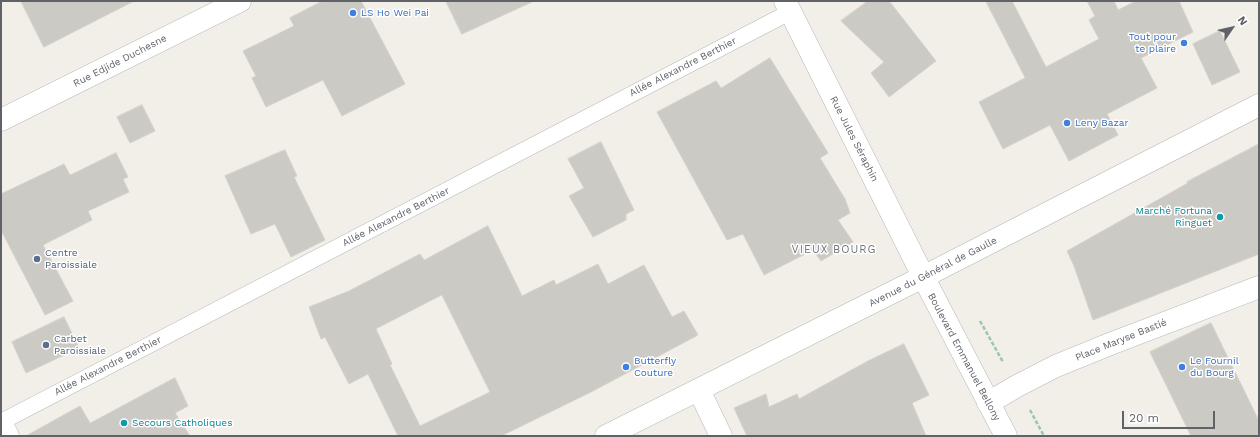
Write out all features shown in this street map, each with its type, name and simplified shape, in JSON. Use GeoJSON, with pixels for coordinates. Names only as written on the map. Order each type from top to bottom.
{"type":"FeatureCollection","features":[{"type":"Feature","properties":{"kind":"street","name":"Rue Edjide Duchesne"},"geometry":{"type":"LineString","coordinates":[[1,120],[240,1]]}},
{"type":"Feature","properties":{"kind":"street","name":"Rue Jules Séraphin"},"geometry":{"type":"LineString","coordinates":[[788,6],[923,277]]}},
{"type":"Feature","properties":{"kind":"street","name":"Avenue du Général de Gaulle"},"geometry":{"type":"LineString","coordinates":[[606,436],[947,266],[1259,105]]}},
{"type":"Feature","properties":{"kind":"street","name":"Boulevard Emmanuel Bellony"},"geometry":{"type":"LineString","coordinates":[[923,277],[1006,436]]}},
{"type":"Feature","properties":{"kind":"street","name":"Place Maryse Bastié"},"geometry":{"type":"LineString","coordinates":[[988,403],[1056,366],[1259,287]]}},
{"type":"Feature","properties":{"kind":"street"},"geometry":{"type":"LineString","coordinates":[[699,390],[721,436]]}},
{"type":"Feature","properties":{"kind":"street"},"geometry":{"type":"LineString","coordinates":[[1,422],[8,436]]}},
{"type":"Feature","properties":{"kind":"lane","name":"Allée Alexandre Berthier"},"geometry":{"type":"LineString","coordinates":[[1,422],[788,6]]}},
{"type":"Feature","properties":{"kind":"path"},"geometry":{"type":"LineString","coordinates":[[978,319],[1044,436]]}},
{"type":"Feature","properties":{"kind":"building"},"geometry":{"type":"Polygon","coordinates":[[[21,1],[134,1],[44,47],[21,1]]]}},
{"type":"Feature","properties":{"kind":"building"},"geometry":{"type":"Polygon","coordinates":[[[323,1],[361,1],[405,84],[342,116],[323,80],[266,107],[252,78],[256,76],[243,51],[294,26],[290,18],[323,1]]]}},
{"type":"Feature","properties":{"kind":"building"},"geometry":{"type":"Polygon","coordinates":[[[446,1],[534,1],[462,34],[446,1]]]}},
{"type":"Feature","properties":{"kind":"building"},"geometry":{"type":"Polygon","coordinates":[[[868,1],[889,1],[936,61],[889,97],[871,73],[884,62],[841,21],[868,1]]]}},
{"type":"Feature","properties":{"kind":"building"},"geometry":{"type":"Polygon","coordinates":[[[986,1],[1012,1],[1046,67],[1099,39],[1089,20],[1095,16],[1087,1],[1114,1],[1118,10],[1136,1],[1179,1],[1193,32],[1141,58],[1157,88],[1107,114],[1118,135],[1069,161],[1050,125],[1003,149],[979,102],[1025,78],[986,1]]]}},
{"type":"Feature","properties":{"kind":"building"},"geometry":{"type":"Polygon","coordinates":[[[1220,31],[1240,72],[1212,85],[1193,44],[1220,31]]]}},
{"type":"Feature","properties":{"kind":"building"},"geometry":{"type":"Polygon","coordinates":[[[770,58],[828,153],[820,158],[845,199],[850,213],[838,220],[853,242],[821,261],[813,250],[764,275],[743,234],[727,240],[657,112],[716,81],[721,88],[770,58]]]}},
{"type":"Feature","properties":{"kind":"building"},"geometry":{"type":"Polygon","coordinates":[[[142,105],[155,131],[130,143],[117,117],[142,105]]]}},
{"type":"Feature","properties":{"kind":"building"},"geometry":{"type":"Polygon","coordinates":[[[601,142],[634,210],[626,214],[626,220],[593,237],[569,196],[584,188],[568,159],[601,142]]]}},
{"type":"Feature","properties":{"kind":"building"},"geometry":{"type":"Polygon","coordinates":[[[1259,144],[1259,254],[1093,320],[1074,266],[1067,251],[1188,183],[1187,182],[1259,144]]]}},
{"type":"Feature","properties":{"kind":"building"},"geometry":{"type":"Polygon","coordinates":[[[285,150],[297,176],[294,177],[325,240],[291,257],[275,224],[251,234],[225,176],[285,150]]]}},
{"type":"Feature","properties":{"kind":"building"},"geometry":{"type":"Polygon","coordinates":[[[116,153],[128,177],[123,179],[129,192],[88,211],[92,220],[43,245],[73,301],[45,315],[1,230],[1,194],[64,164],[70,175],[116,153]]]}},
{"type":"Feature","properties":{"kind":"building"},"geometry":{"type":"Polygon","coordinates":[[[488,226],[522,296],[554,280],[556,285],[598,264],[608,284],[644,265],[672,317],[684,311],[698,335],[591,392],[501,436],[398,436],[368,374],[349,384],[325,337],[321,339],[309,307],[349,291],[420,254],[424,260],[488,226]],[[442,295],[376,329],[392,364],[390,365],[420,426],[490,392],[442,295]]]}},
{"type":"Feature","properties":{"kind":"building","name":"Carbet Paroissiale"},"geometry":{"type":"Polygon","coordinates":[[[64,317],[79,348],[26,373],[12,342],[64,317]]]}},
{"type":"Feature","properties":{"kind":"building"},"geometry":{"type":"Polygon","coordinates":[[[1211,323],[1259,421],[1259,436],[1191,436],[1150,352],[1211,323]]]}},
{"type":"Feature","properties":{"kind":"building"},"geometry":{"type":"Polygon","coordinates":[[[904,344],[929,395],[912,403],[926,436],[747,436],[734,408],[766,394],[769,407],[797,394],[799,399],[868,361],[904,344]]]}},
{"type":"Feature","properties":{"kind":"building"},"geometry":{"type":"Polygon","coordinates":[[[175,378],[188,406],[175,413],[190,436],[26,436],[80,406],[90,423],[175,378]]]}},
{"type":"Feature","properties":{"kind":"place","name":"LS Ho Wei Pai"},"geometry":{"type":"Point","coordinates":[353,13]}},
{"type":"Feature","properties":{"kind":"place","name":"Tout pour te plaire"},"geometry":{"type":"Point","coordinates":[1184,43]}},
{"type":"Feature","properties":{"kind":"place","name":"Leny Bazar"},"geometry":{"type":"Point","coordinates":[1067,123]}},
{"type":"Feature","properties":{"kind":"place","name":"Marché Fortuna Ringuet"},"geometry":{"type":"Point","coordinates":[1220,217]}},
{"type":"Feature","properties":{"kind":"place","name":"Centre Paroissiale"},"geometry":{"type":"Point","coordinates":[37,259]}},
{"type":"Feature","properties":{"kind":"place","name":"Carbet Paroissiale"},"geometry":{"type":"Point","coordinates":[46,345]}},
{"type":"Feature","properties":{"kind":"place","name":"Butterfly Couture"},"geometry":{"type":"Point","coordinates":[626,367]}},
{"type":"Feature","properties":{"kind":"place","name":"Le Fournil du Bourg"},"geometry":{"type":"Point","coordinates":[1182,367]}},
{"type":"Feature","properties":{"kind":"place","name":"Secours Catholiques"},"geometry":{"type":"Point","coordinates":[124,423]}},
{"type":"Feature","properties":{"kind":"district","name":"VIEUX BOURG"},"geometry":{"type":"Point","coordinates":[834,250]}}]}
